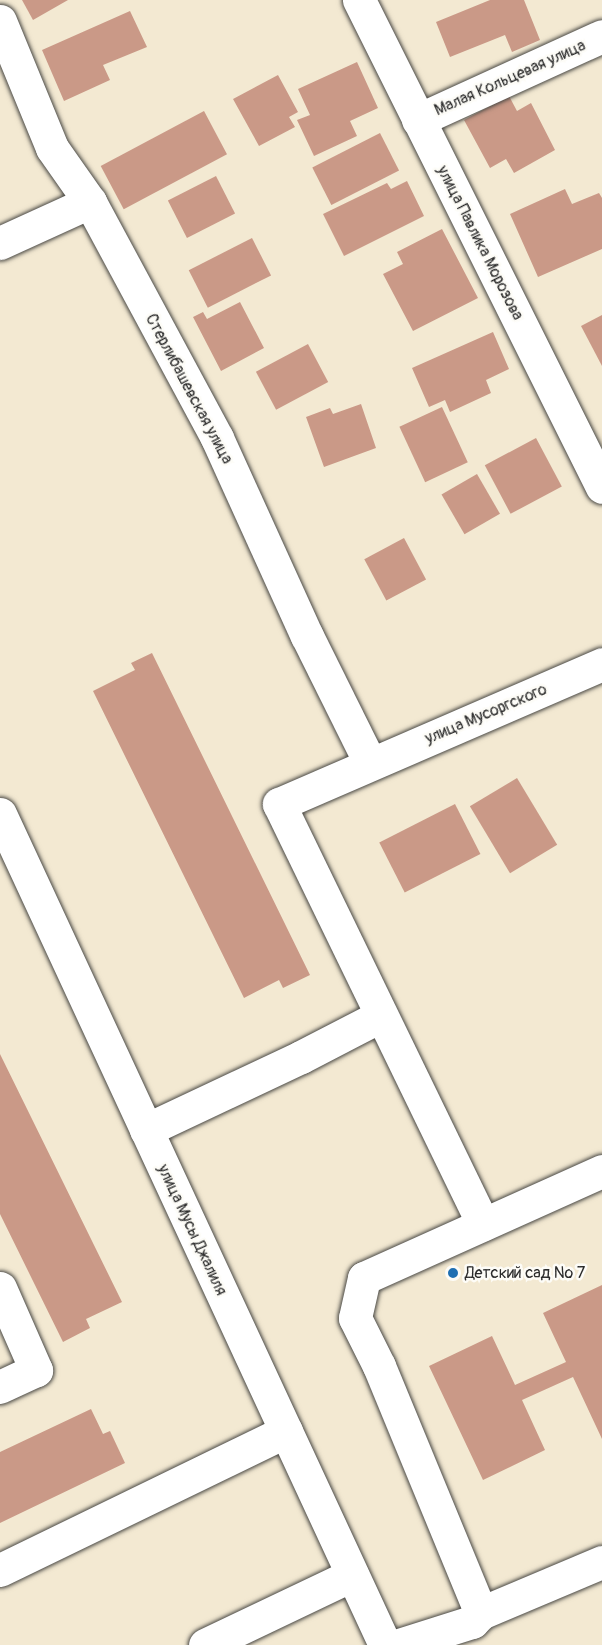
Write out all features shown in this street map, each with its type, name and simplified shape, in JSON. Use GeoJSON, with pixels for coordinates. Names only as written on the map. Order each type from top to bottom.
{"type":"FeatureCollection","features":[{"type":"Feature","properties":{"kind":"street","name":"улица Павлика Морозова"},"geometry":{"type":"LineString","coordinates":[[359,0],[602,486]]}},
{"type":"Feature","properties":{"kind":"street","name":"Стерлибашевская улица"},"geometry":{"type":"LineString","coordinates":[[0,21],[52,148],[90,202],[217,438],[308,636],[370,763]]}},
{"type":"Feature","properties":{"kind":"street","name":"Малая Кольцевая улица"},"geometry":{"type":"LineString","coordinates":[[418,120],[602,36]]}},
{"type":"Feature","properties":{"kind":"street"},"geometry":{"type":"LineString","coordinates":[[0,243],[90,202]]}},
{"type":"Feature","properties":{"kind":"street","name":"улица Мусоргского"},"geometry":{"type":"LineString","coordinates":[[380,1016],[279,804],[602,664]]}},
{"type":"Feature","properties":{"kind":"street","name":"улица Мусы Джалиля"},"geometry":{"type":"LineString","coordinates":[[0,814],[385,1645]]}},
{"type":"Feature","properties":{"kind":"street"},"geometry":{"type":"LineString","coordinates":[[146,1130],[301,1057],[380,1016],[483,1224]]}},
{"type":"Feature","properties":{"kind":"street"},"geometry":{"type":"LineString","coordinates":[[481,1612],[379,1366],[355,1318],[364,1278],[602,1171]]}},
{"type":"Feature","properties":{"kind":"street"},"geometry":{"type":"LineString","coordinates":[[0,1288],[36,1370],[0,1387]]}},
{"type":"Feature","properties":{"kind":"street"},"geometry":{"type":"LineString","coordinates":[[0,1570],[286,1431]]}},
{"type":"Feature","properties":{"kind":"street"},"geometry":{"type":"LineString","coordinates":[[399,1645],[472,1622],[481,1612],[602,1562]]}},
{"type":"Feature","properties":{"kind":"street"},"geometry":{"type":"LineString","coordinates":[[205,1645],[352,1575]]}},
{"type":"Feature","properties":{"kind":"building"},"geometry":{"type":"Polygon","coordinates":[[[22,0],[68,0],[33,20],[22,0]]]}},
{"type":"Feature","properties":{"kind":"building"},"geometry":{"type":"Polygon","coordinates":[[[490,0],[524,0],[540,40],[512,52],[505,35],[450,57],[436,22],[490,0]]]}},
{"type":"Feature","properties":{"kind":"building"},"geometry":{"type":"Polygon","coordinates":[[[130,11],[147,47],[103,65],[110,80],[64,101],[42,50],[130,11]]]}},
{"type":"Feature","properties":{"kind":"building"},"geometry":{"type":"Polygon","coordinates":[[[357,62],[378,108],[350,121],[357,136],[314,156],[297,120],[310,115],[298,89],[357,62]]]}},
{"type":"Feature","properties":{"kind":"building"},"geometry":{"type":"Polygon","coordinates":[[[278,75],[298,112],[289,117],[295,127],[259,146],[233,99],[278,75]]]}},
{"type":"Feature","properties":{"kind":"building"},"geometry":{"type":"Polygon","coordinates":[[[509,96],[517,111],[531,103],[555,150],[514,173],[506,159],[490,168],[464,120],[509,96]]]}},
{"type":"Feature","properties":{"kind":"building"},"geometry":{"type":"Polygon","coordinates":[[[204,111],[227,154],[124,209],[101,166],[204,111]]]}},
{"type":"Feature","properties":{"kind":"building"},"geometry":{"type":"Polygon","coordinates":[[[380,133],[399,170],[331,205],[312,168],[380,133]]]}},
{"type":"Feature","properties":{"kind":"building"},"geometry":{"type":"Polygon","coordinates":[[[216,176],[235,213],[187,238],[168,201],[216,176]]]}},
{"type":"Feature","properties":{"kind":"building"},"geometry":{"type":"Polygon","coordinates":[[[407,181],[424,216],[344,256],[323,214],[387,183],[391,189],[407,181]]]}},
{"type":"Feature","properties":{"kind":"building"},"geometry":{"type":"Polygon","coordinates":[[[565,189],[572,204],[599,193],[602,198],[602,249],[538,277],[510,214],[565,189]]]}},
{"type":"Feature","properties":{"kind":"building"},"geometry":{"type":"Polygon","coordinates":[[[442,229],[478,298],[413,331],[383,274],[403,264],[397,252],[442,229]]]}},
{"type":"Feature","properties":{"kind":"building"},"geometry":{"type":"Polygon","coordinates":[[[252,238],[271,275],[208,308],[189,270],[252,238]]]}},
{"type":"Feature","properties":{"kind":"building"},"geometry":{"type":"Polygon","coordinates":[[[240,302],[264,348],[221,371],[193,317],[203,312],[207,319],[240,302]]]}},
{"type":"Feature","properties":{"kind":"building"},"geometry":{"type":"Polygon","coordinates":[[[602,315],[602,366],[581,326],[602,315]]]}},
{"type":"Feature","properties":{"kind":"building"},"geometry":{"type":"Polygon","coordinates":[[[493,332],[509,369],[486,380],[491,393],[450,412],[445,400],[429,407],[412,368],[493,332]]]}},
{"type":"Feature","properties":{"kind":"building"},"geometry":{"type":"Polygon","coordinates":[[[308,344],[328,382],[276,410],[256,372],[308,344]]]}},
{"type":"Feature","properties":{"kind":"building"},"geometry":{"type":"Polygon","coordinates":[[[361,404],[376,448],[324,467],[306,417],[330,408],[333,414],[361,404]]]}},
{"type":"Feature","properties":{"kind":"building"},"geometry":{"type":"Polygon","coordinates":[[[442,407],[468,462],[425,482],[399,427],[442,407]]]}},
{"type":"Feature","properties":{"kind":"building"},"geometry":{"type":"Polygon","coordinates":[[[536,438],[562,487],[511,514],[485,465],[536,438]]]}},
{"type":"Feature","properties":{"kind":"building"},"geometry":{"type":"Polygon","coordinates":[[[477,474],[500,514],[464,534],[441,494],[477,474]]]}},
{"type":"Feature","properties":{"kind":"building"},"geometry":{"type":"Polygon","coordinates":[[[404,538],[426,579],[386,601],[364,559],[404,538]]]}},
{"type":"Feature","properties":{"kind":"building"},"geometry":{"type":"Polygon","coordinates":[[[152,653],[310,975],[283,988],[279,980],[244,998],[93,691],[135,670],[131,663],[152,653]]]}},
{"type":"Feature","properties":{"kind":"building"},"geometry":{"type":"Polygon","coordinates":[[[517,778],[557,845],[510,873],[470,806],[517,778]]]}},
{"type":"Feature","properties":{"kind":"building"},"geometry":{"type":"Polygon","coordinates":[[[455,804],[480,854],[405,892],[379,843],[455,804]]]}},
{"type":"Feature","properties":{"kind":"building"},"geometry":{"type":"Polygon","coordinates":[[[0,1054],[122,1302],[86,1319],[90,1328],[63,1342],[0,1214],[0,1054]]]}},
{"type":"Feature","properties":{"kind":"building"},"geometry":{"type":"Polygon","coordinates":[[[602,1285],[602,1439],[573,1377],[522,1400],[545,1450],[483,1480],[429,1366],[492,1336],[515,1385],[566,1362],[543,1313],[602,1285]]]}},
{"type":"Feature","properties":{"kind":"building"},"geometry":{"type":"Polygon","coordinates":[[[91,1409],[103,1434],[110,1431],[125,1463],[0,1523],[0,1452],[91,1409]]]}},
{"type":"Feature","properties":{"kind":"place","name":"Детский сад № 7"},"geometry":{"type":"Point","coordinates":[453,1273]}}]}
